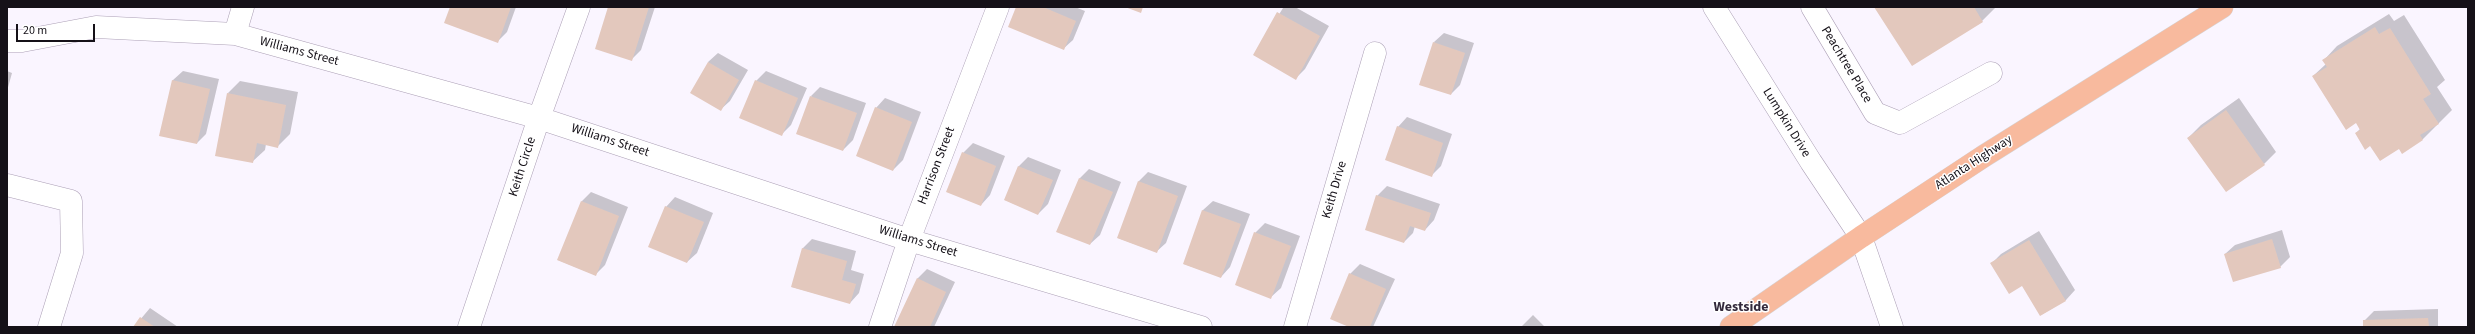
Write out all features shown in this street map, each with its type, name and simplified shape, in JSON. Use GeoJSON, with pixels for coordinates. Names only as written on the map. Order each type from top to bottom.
{"type":"FeatureCollection","features":[{"type":"Feature","properties":{"kind":"main road","name":"Atlanta Highway"},"geometry":{"type":"LineString","coordinates":[[1731,327],[1861,237],[2041,120],[2222,7]]}},
{"type":"Feature","properties":{"kind":"street"},"geometry":{"type":"LineString","coordinates":[[234,34],[243,7]]}},
{"type":"Feature","properties":{"kind":"street","name":"Keith Circle"},"geometry":{"type":"LineString","coordinates":[[469,327],[539,118],[579,7]]}},
{"type":"Feature","properties":{"kind":"street","name":"Harrison Street"},"geometry":{"type":"LineString","coordinates":[[880,327],[909,240],[998,7]]}},
{"type":"Feature","properties":{"kind":"street","name":"Lumpkin Drive"},"geometry":{"type":"LineString","coordinates":[[1714,7],[1811,162],[1861,237],[1892,327]]}},
{"type":"Feature","properties":{"kind":"street","name":"Peachtree Place"},"geometry":{"type":"LineString","coordinates":[[1812,7],[1874,112],[1900,123],[1991,73]]}},
{"type":"Feature","properties":{"kind":"street","name":"Williams Street"},"geometry":{"type":"LineString","coordinates":[[7,41],[22,41],[96,27],[234,34],[539,118],[909,240],[1201,327]]}},
{"type":"Feature","properties":{"kind":"street","name":"Keith Drive"},"geometry":{"type":"LineString","coordinates":[[1295,327],[1375,53]]}},
{"type":"Feature","properties":{"kind":"street"},"geometry":{"type":"LineString","coordinates":[[7,186],[71,201],[72,253],[49,327]]}},
{"type":"Feature","properties":{"kind":"building"},"geometry":{"type":"Polygon","coordinates":[[[450,7],[511,7],[498,43],[444,23],[450,7]]]}},
{"type":"Feature","properties":{"kind":"building"},"geometry":{"type":"Polygon","coordinates":[[[608,7],[649,7],[632,61],[595,49],[608,7]]]}},
{"type":"Feature","properties":{"kind":"building"},"geometry":{"type":"Polygon","coordinates":[[[1016,7],[1043,7],[1076,21],[1064,50],[1008,27],[1016,7]]]}},
{"type":"Feature","properties":{"kind":"building"},"geometry":{"type":"Polygon","coordinates":[[[1125,7],[1143,7],[1141,13],[1125,7]]]}},
{"type":"Feature","properties":{"kind":"building"},"geometry":{"type":"Polygon","coordinates":[[[1874,7],[1974,7],[1983,22],[1912,66],[1874,7]]]}},
{"type":"Feature","properties":{"kind":"building"},"geometry":{"type":"Polygon","coordinates":[[[1277,12],[1320,36],[1296,80],[1253,55],[1277,12]]]}},
{"type":"Feature","properties":{"kind":"building"},"geometry":{"type":"Polygon","coordinates":[[[2375,27],[2379,34],[2390,28],[2431,94],[2423,99],[2439,124],[2420,135],[2423,140],[2402,154],[2399,149],[2380,161],[2370,146],[2365,150],[2355,133],[2360,130],[2356,123],[2346,130],[2312,76],[2327,67],[2322,60],[2375,27]]]}},
{"type":"Feature","properties":{"kind":"building"},"geometry":{"type":"Polygon","coordinates":[[[1433,42],[1465,53],[1451,95],[1419,85],[1433,42]]]}},
{"type":"Feature","properties":{"kind":"building"},"geometry":{"type":"Polygon","coordinates":[[[708,62],[739,80],[721,111],[690,93],[708,62]]]}},
{"type":"Feature","properties":{"kind":"building"},"geometry":{"type":"Polygon","coordinates":[[[172,80],[210,89],[197,144],[159,136],[172,80]]]}},
{"type":"Feature","properties":{"kind":"building"},"geometry":{"type":"Polygon","coordinates":[[[755,80],[798,98],[782,136],[739,118],[755,80]]]}},
{"type":"Feature","properties":{"kind":"building"},"geometry":{"type":"Polygon","coordinates":[[[227,93],[286,105],[278,148],[257,143],[253,163],[215,156],[227,93]]]}},
{"type":"Feature","properties":{"kind":"building"},"geometry":{"type":"Polygon","coordinates":[[[810,96],[857,113],[843,151],[796,134],[810,96]]]}},
{"type":"Feature","properties":{"kind":"building"},"geometry":{"type":"Polygon","coordinates":[[[875,107],[912,122],[893,171],[856,156],[875,107]]]}},
{"type":"Feature","properties":{"kind":"building"},"geometry":{"type":"Polygon","coordinates":[[[2226,110],[2265,165],[2226,192],[2187,138],[2226,110]]]}},
{"type":"Feature","properties":{"kind":"building"},"geometry":{"type":"Polygon","coordinates":[[[1397,126],[1443,143],[1432,177],[1385,160],[1397,126]]]}},
{"type":"Feature","properties":{"kind":"building"},"geometry":{"type":"Polygon","coordinates":[[[962,152],[996,166],[981,206],[946,192],[962,152]]]}},
{"type":"Feature","properties":{"kind":"building"},"geometry":{"type":"Polygon","coordinates":[[[1018,166],[1053,180],[1038,215],[1004,200],[1018,166]]]}},
{"type":"Feature","properties":{"kind":"building"},"geometry":{"type":"Polygon","coordinates":[[[1079,178],[1113,192],[1090,245],[1056,232],[1079,178]]]}},
{"type":"Feature","properties":{"kind":"building"},"geometry":{"type":"Polygon","coordinates":[[[1138,181],[1178,196],[1157,253],[1117,238],[1138,181]]]}},
{"type":"Feature","properties":{"kind":"building"},"geometry":{"type":"Polygon","coordinates":[[[1376,195],[1431,213],[1425,231],[1410,226],[1404,243],[1365,230],[1376,195]]]}},
{"type":"Feature","properties":{"kind":"building"},"geometry":{"type":"Polygon","coordinates":[[[581,201],[619,216],[596,276],[557,260],[581,201]]]}},
{"type":"Feature","properties":{"kind":"building"},"geometry":{"type":"Polygon","coordinates":[[[665,206],[704,222],[687,263],[648,247],[665,206]]]}},
{"type":"Feature","properties":{"kind":"building"},"geometry":{"type":"Polygon","coordinates":[[[1202,210],[1241,224],[1221,278],[1183,264],[1202,210]]]}},
{"type":"Feature","properties":{"kind":"building"},"geometry":{"type":"Polygon","coordinates":[[[1254,232],[1291,246],[1271,299],[1235,285],[1254,232]]]}},
{"type":"Feature","properties":{"kind":"building"},"geometry":{"type":"Polygon","coordinates":[[[2272,239],[2281,268],[2233,282],[2224,254],[2272,239]]]}},
{"type":"Feature","properties":{"kind":"building"},"geometry":{"type":"Polygon","coordinates":[[[2029,240],[2066,301],[2040,316],[2022,286],[2009,294],[1990,263],[2029,240]]]}},
{"type":"Feature","properties":{"kind":"building"},"geometry":{"type":"Polygon","coordinates":[[[802,248],[847,261],[842,280],[856,284],[850,304],[791,287],[802,248]]]}},
{"type":"Feature","properties":{"kind":"building"},"geometry":{"type":"Polygon","coordinates":[[[1349,273],[1386,289],[1370,327],[1349,327],[1330,319],[1349,273]]]}},
{"type":"Feature","properties":{"kind":"building"},"geometry":{"type":"Polygon","coordinates":[[[917,278],[946,292],[930,327],[894,327],[917,278]]]}},
{"type":"Feature","properties":{"kind":"building"},"geometry":{"type":"Polygon","coordinates":[[[140,317],[155,327],[133,327],[140,317]]]}},
{"type":"Feature","properties":{"kind":"building"},"geometry":{"type":"Polygon","coordinates":[[[2428,318],[2429,327],[2363,327],[2363,320],[2428,318]]]}},
{"type":"Feature","properties":{"kind":"district","name":"Westside"},"geometry":{"type":"Point","coordinates":[1741,308]}}]}
